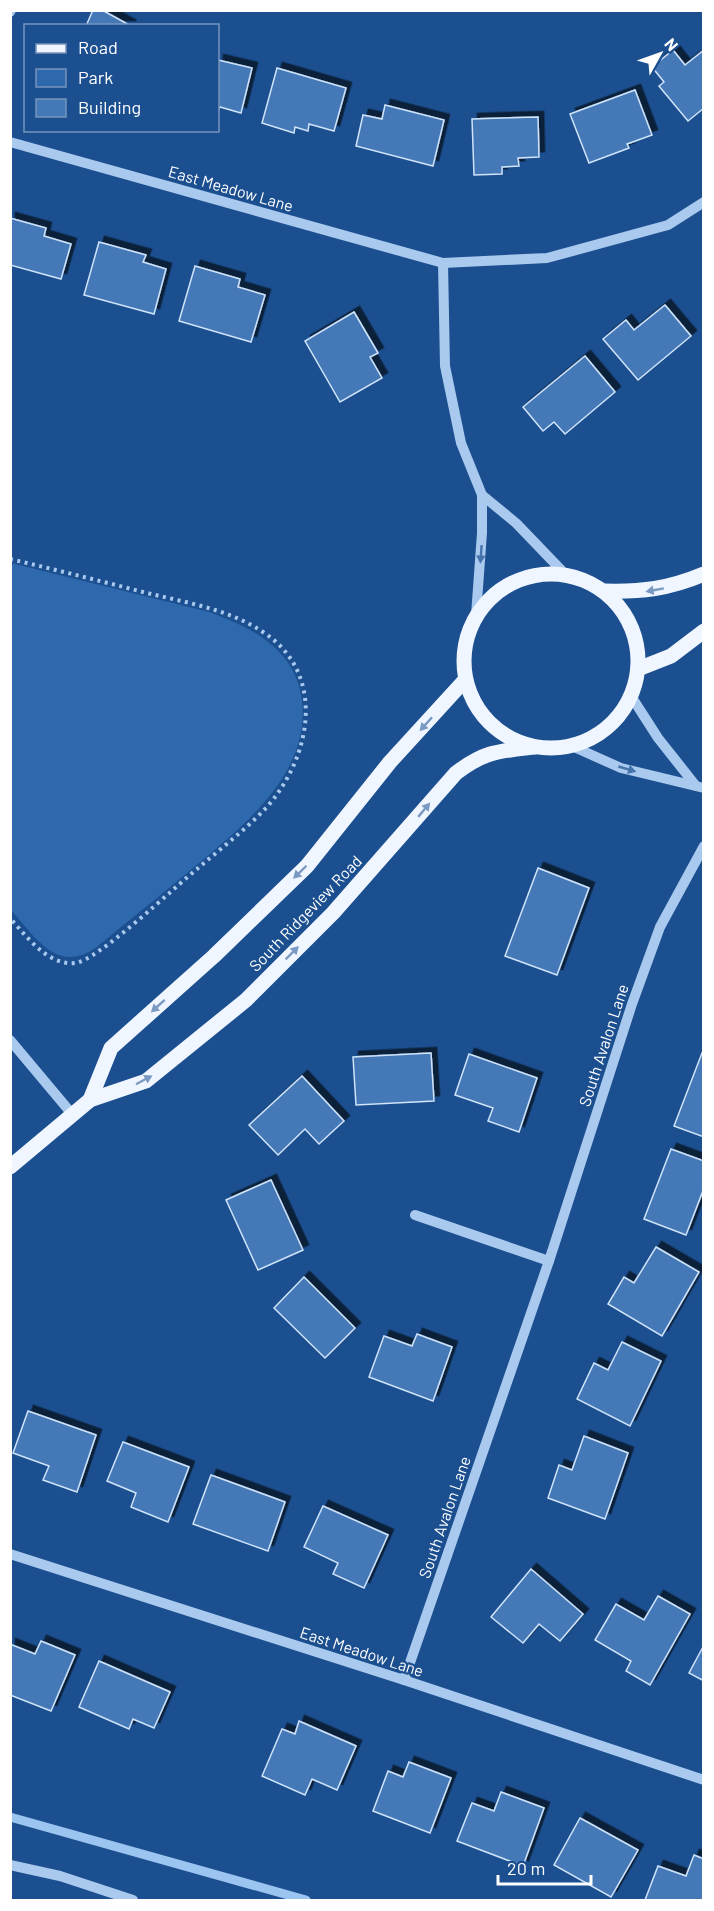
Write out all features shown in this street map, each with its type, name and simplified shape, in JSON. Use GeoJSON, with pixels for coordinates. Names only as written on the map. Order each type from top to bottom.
{"type":"FeatureCollection","features":[{"type":"Feature","properties":{"kind":"main road"},"geometry":{"type":"LineString","coordinates":[[543,573],[565,574],[586,580],[604,591],[624,613],[636,640],[638,669],[631,696],[619,716],[602,733],[574,747],[535,747],[511,739],[490,724],[475,704],[465,681],[463,659],[466,638],[476,615],[487,600],[503,587],[523,578],[543,573]]}},
{"type":"Feature","properties":{"kind":"main road"},"geometry":{"type":"LineString","coordinates":[[604,591],[643,592],[665,588],[704,574]]}},
{"type":"Feature","properties":{"kind":"main road"},"geometry":{"type":"LineString","coordinates":[[638,669],[671,656],[704,631]]}},
{"type":"Feature","properties":{"kind":"main road","name":"South Ridgeview Road"},"geometry":{"type":"LineString","coordinates":[[90,1100],[111,1048],[214,956],[307,866],[390,762],[465,681]]}},
{"type":"Feature","properties":{"kind":"main road","name":"South Ridgeview Road"},"geometry":{"type":"LineString","coordinates":[[10,1167],[90,1100],[146,1081],[246,1000],[333,913],[456,773],[476,758],[535,747]]}},
{"type":"Feature","properties":{"kind":"street","name":"East Meadow Lane"},"geometry":{"type":"LineString","coordinates":[[10,142],[443,263],[547,258],[668,225],[704,202]]}},
{"type":"Feature","properties":{"kind":"street"},"geometry":{"type":"LineString","coordinates":[[443,263],[445,366],[461,443],[482,495],[482,533],[476,615]]}},
{"type":"Feature","properties":{"kind":"street"},"geometry":{"type":"LineString","coordinates":[[482,495],[516,523],[565,574]]}},
{"type":"Feature","properties":{"kind":"street"},"geometry":{"type":"LineString","coordinates":[[631,696],[658,738],[700,787]]}},
{"type":"Feature","properties":{"kind":"street"},"geometry":{"type":"LineString","coordinates":[[574,747],[621,768],[700,787]]}},
{"type":"Feature","properties":{"kind":"street","name":"South Avalon Lane"},"geometry":{"type":"LineString","coordinates":[[404,1680],[549,1261],[632,1004],[660,927],[704,846]]}},
{"type":"Feature","properties":{"kind":"street"},"geometry":{"type":"LineString","coordinates":[[10,1040],[72,1114]]}},
{"type":"Feature","properties":{"kind":"street"},"geometry":{"type":"LineString","coordinates":[[415,1215],[549,1261]]}},
{"type":"Feature","properties":{"kind":"street","name":"East Meadow Lane"},"geometry":{"type":"LineString","coordinates":[[10,1554],[404,1680],[704,1780]]}},
{"type":"Feature","properties":{"kind":"street"},"geometry":{"type":"LineString","coordinates":[[10,1865],[60,1876],[133,1900]]}},
{"type":"Feature","properties":{"kind":"path"},"geometry":{"type":"LineString","coordinates":[[10,559],[208,608],[255,627],[279,644],[293,661],[302,678],[306,718],[298,757],[265,808],[123,932],[88,957],[77,963],[62,962],[48,955],[31,942],[10,918]]}},
{"type":"Feature","properties":{"kind":"green space"},"geometry":{"type":"Polygon","coordinates":[[[11,563],[209,612],[241,625],[256,633],[281,654],[291,667],[298,682],[302,700],[302,728],[295,754],[283,778],[266,800],[227,840],[98,946],[84,954],[71,957],[49,950],[11,910],[11,563]]]}},
{"type":"Feature","properties":{"kind":"building"},"geometry":{"type":"Polygon","coordinates":[[[93,10],[102,10],[127,24],[87,24],[93,10]]]}},
{"type":"Feature","properties":{"kind":"building"},"geometry":{"type":"Polygon","coordinates":[[[673,50],[685,65],[704,50],[704,108],[688,121],[659,86],[664,82],[652,67],[673,50]]]}},
{"type":"Feature","properties":{"kind":"building"},"geometry":{"type":"Polygon","coordinates":[[[219,60],[252,68],[241,113],[220,107],[219,109],[219,60]]]}},
{"type":"Feature","properties":{"kind":"building"},"geometry":{"type":"Polygon","coordinates":[[[277,68],[346,88],[334,131],[309,124],[308,131],[295,127],[294,133],[262,123],[277,68]]]}},
{"type":"Feature","properties":{"kind":"building"},"geometry":{"type":"Polygon","coordinates":[[[635,90],[652,135],[627,144],[629,148],[589,163],[570,114],[635,90]]]}},
{"type":"Feature","properties":{"kind":"building"},"geometry":{"type":"Polygon","coordinates":[[[385,105],[444,120],[433,166],[356,146],[363,115],[382,119],[385,105]]]}},
{"type":"Feature","properties":{"kind":"building"},"geometry":{"type":"Polygon","coordinates":[[[538,117],[539,157],[518,158],[519,166],[502,167],[502,174],[474,175],[472,119],[538,117]]]}},
{"type":"Feature","properties":{"kind":"building"},"geometry":{"type":"Polygon","coordinates":[[[10,218],[46,228],[44,236],[71,244],[61,279],[10,265],[10,218]]]}},
{"type":"Feature","properties":{"kind":"building"},"geometry":{"type":"Polygon","coordinates":[[[99,242],[146,255],[143,262],[166,269],[154,314],[84,295],[99,242]]]}},
{"type":"Feature","properties":{"kind":"building"},"geometry":{"type":"Polygon","coordinates":[[[195,266],[240,279],[238,287],[265,295],[251,342],[179,321],[195,266]]]}},
{"type":"Feature","properties":{"kind":"building"},"geometry":{"type":"Polygon","coordinates":[[[665,305],[691,336],[638,380],[603,339],[626,320],[634,330],[665,305]]]}},
{"type":"Feature","properties":{"kind":"building"},"geometry":{"type":"Polygon","coordinates":[[[354,312],[378,353],[370,357],[382,378],[340,402],[305,341],[354,312]]]}},
{"type":"Feature","properties":{"kind":"building"},"geometry":{"type":"Polygon","coordinates":[[[585,356],[615,392],[565,434],[554,422],[543,431],[523,407],[585,356]]]}},
{"type":"Feature","properties":{"kind":"building"},"geometry":{"type":"Polygon","coordinates":[[[538,868],[589,888],[557,975],[505,956],[538,868]]]}},
{"type":"Feature","properties":{"kind":"building"},"geometry":{"type":"Polygon","coordinates":[[[431,1053],[434,1101],[356,1105],[353,1057],[431,1053]]]}},
{"type":"Feature","properties":{"kind":"building"},"geometry":{"type":"Polygon","coordinates":[[[702,1053],[704,1054],[704,1137],[674,1126],[702,1053]]]}},
{"type":"Feature","properties":{"kind":"building"},"geometry":{"type":"Polygon","coordinates":[[[469,1054],[537,1078],[519,1132],[488,1121],[493,1108],[455,1095],[469,1054]]]}},
{"type":"Feature","properties":{"kind":"building"},"geometry":{"type":"Polygon","coordinates":[[[302,1076],[344,1121],[319,1144],[305,1129],[278,1155],[249,1125],[302,1076]]]}},
{"type":"Feature","properties":{"kind":"building"},"geometry":{"type":"Polygon","coordinates":[[[671,1149],[704,1161],[704,1188],[686,1235],[644,1219],[671,1149]]]}},
{"type":"Feature","properties":{"kind":"building"},"geometry":{"type":"Polygon","coordinates":[[[271,1180],[303,1250],[258,1270],[226,1200],[271,1180]]]}},
{"type":"Feature","properties":{"kind":"building"},"geometry":{"type":"Polygon","coordinates":[[[656,1247],[699,1272],[662,1336],[608,1304],[624,1277],[634,1283],[656,1247]]]}},
{"type":"Feature","properties":{"kind":"building"},"geometry":{"type":"Polygon","coordinates":[[[304,1277],[355,1328],[325,1358],[274,1308],[304,1277]]]}},
{"type":"Feature","properties":{"kind":"building"},"geometry":{"type":"Polygon","coordinates":[[[417,1334],[452,1347],[433,1401],[369,1377],[384,1336],[412,1346],[417,1334]]]}},
{"type":"Feature","properties":{"kind":"building"},"geometry":{"type":"Polygon","coordinates":[[[622,1342],[661,1361],[630,1426],[577,1399],[594,1363],[608,1370],[622,1342]]]}},
{"type":"Feature","properties":{"kind":"building"},"geometry":{"type":"Polygon","coordinates":[[[28,1411],[96,1435],[77,1492],[43,1480],[49,1466],[13,1453],[28,1411]]]}},
{"type":"Feature","properties":{"kind":"building"},"geometry":{"type":"Polygon","coordinates":[[[584,1436],[628,1453],[605,1519],[548,1498],[559,1465],[572,1470],[584,1436]]]}},
{"type":"Feature","properties":{"kind":"building"},"geometry":{"type":"Polygon","coordinates":[[[123,1442],[189,1467],[168,1522],[131,1507],[136,1493],[107,1481],[123,1442]]]}},
{"type":"Feature","properties":{"kind":"building"},"geometry":{"type":"Polygon","coordinates":[[[211,1475],[285,1502],[268,1551],[193,1524],[211,1475]]]}},
{"type":"Feature","properties":{"kind":"building"},"geometry":{"type":"Polygon","coordinates":[[[323,1506],[388,1535],[364,1588],[333,1574],[338,1563],[304,1547],[323,1506]]]}},
{"type":"Feature","properties":{"kind":"building"},"geometry":{"type":"Polygon","coordinates":[[[531,1569],[583,1614],[560,1641],[539,1624],[523,1643],[491,1617],[531,1569]]]}},
{"type":"Feature","properties":{"kind":"building"},"geometry":{"type":"Polygon","coordinates":[[[658,1596],[690,1614],[650,1685],[626,1671],[631,1661],[595,1640],[616,1604],[644,1620],[658,1596]]]}},
{"type":"Feature","properties":{"kind":"building"},"geometry":{"type":"Polygon","coordinates":[[[41,1641],[75,1655],[51,1711],[10,1695],[10,1644],[35,1654],[41,1641]]]}},
{"type":"Feature","properties":{"kind":"building"},"geometry":{"type":"Polygon","coordinates":[[[704,1645],[704,1681],[689,1673],[704,1645]]]}},
{"type":"Feature","properties":{"kind":"building"},"geometry":{"type":"Polygon","coordinates":[[[99,1661],[170,1692],[154,1728],[133,1719],[129,1729],[79,1707],[99,1661]]]}},
{"type":"Feature","properties":{"kind":"building"},"geometry":{"type":"Polygon","coordinates":[[[299,1721],[356,1746],[337,1790],[312,1779],[305,1795],[262,1776],[282,1729],[295,1734],[299,1721]]]}},
{"type":"Feature","properties":{"kind":"building"},"geometry":{"type":"Polygon","coordinates":[[[409,1762],[451,1778],[430,1833],[373,1811],[388,1771],[403,1777],[409,1762]]]}},
{"type":"Feature","properties":{"kind":"building"},"geometry":{"type":"Polygon","coordinates":[[[501,1792],[544,1808],[523,1866],[457,1841],[472,1803],[494,1811],[501,1792]]]}},
{"type":"Feature","properties":{"kind":"building"},"geometry":{"type":"Polygon","coordinates":[[[580,1818],[638,1850],[611,1897],[554,1865],[580,1818]]]}},
{"type":"Feature","properties":{"kind":"building"},"geometry":{"type":"Polygon","coordinates":[[[694,1855],[704,1859],[704,1900],[645,1900],[658,1866],[686,1876],[694,1855]]]}},
{"type":"Feature","properties":{"kind":"waterway"},"geometry":{"type":"LineString","coordinates":[[10,1817],[306,1900]]}}]}
